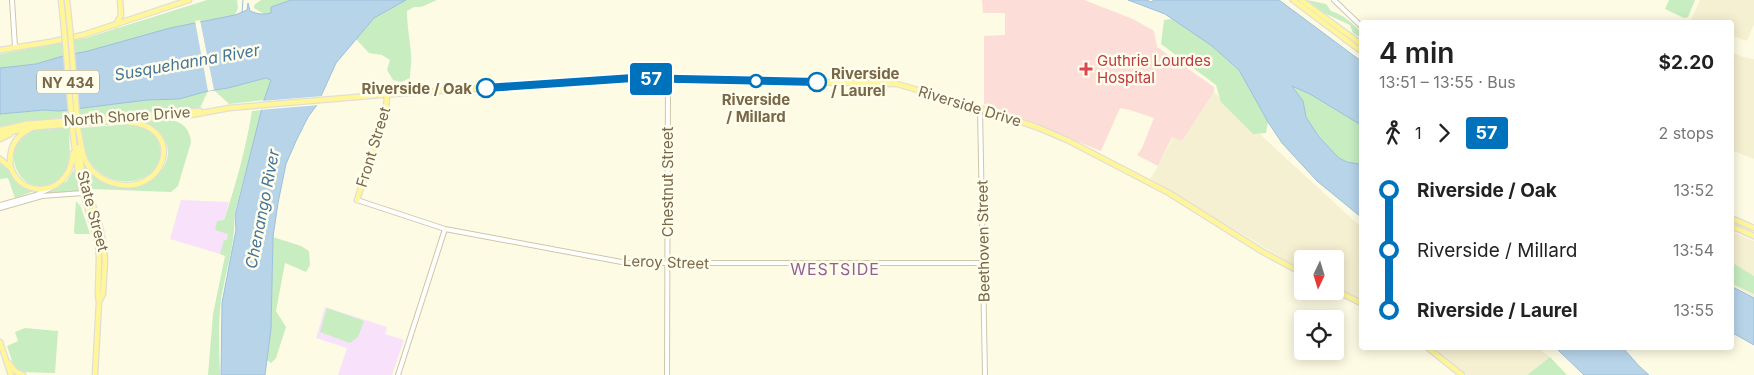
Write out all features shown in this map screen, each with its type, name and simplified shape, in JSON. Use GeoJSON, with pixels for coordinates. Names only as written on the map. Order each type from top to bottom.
{"type":"FeatureCollection","features":[{"type":"Feature","properties":{"kind":"main road","name":"NY 434"},"geometry":{"type":"LineString","coordinates":[[67,0],[67,29]]}},
{"type":"Feature","properties":{"kind":"main road"},"geometry":{"type":"LineString","coordinates":[[114,26],[119,20],[121,11],[120,0]]}},
{"type":"Feature","properties":{"kind":"main road"},"geometry":{"type":"LineString","coordinates":[[0,50],[60,40],[114,26],[189,0]]}},
{"type":"Feature","properties":{"kind":"main road"},"geometry":{"type":"LineString","coordinates":[[1293,0],[1359,50]]}},
{"type":"Feature","properties":{"kind":"main road"},"geometry":{"type":"LineString","coordinates":[[1301,0],[1359,43]]}},
{"type":"Feature","properties":{"kind":"main road","name":"NY 434"},"geometry":{"type":"LineString","coordinates":[[61,2],[67,29]]}},
{"type":"Feature","properties":{"kind":"main road"},"geometry":{"type":"LineString","coordinates":[[121,11],[125,17],[132,19]]}},
{"type":"Feature","properties":{"kind":"main road","name":"State Street"},"geometry":{"type":"LineString","coordinates":[[67,29],[82,174],[100,228],[104,248],[103,296],[99,302]]}},
{"type":"Feature","properties":{"kind":"main road","name":"State Street"},"geometry":{"type":"LineString","coordinates":[[67,29],[77,170],[100,258],[95,375]]}},
{"type":"Feature","properties":{"kind":"main road","name":"Riverside Drive"},"geometry":{"type":"LineString","coordinates":[[202,112],[387,94],[633,78],[893,84],[917,89],[1039,128],[1092,152],[1169,193],[1294,269]]}},
{"type":"Feature","properties":{"kind":"main road","name":"Front Street"},"geometry":{"type":"LineString","coordinates":[[357,200],[386,110],[387,94]]}},
{"type":"Feature","properties":{"kind":"main road","name":"North Shore Drive"},"geometry":{"type":"LineString","coordinates":[[0,130],[26,124],[192,111],[202,112]]}},
{"type":"Feature","properties":{"kind":"main road","name":"North Shore Drive"},"geometry":{"type":"LineString","coordinates":[[0,134],[41,127],[191,115],[202,112]]}},
{"type":"Feature","properties":{"kind":"main road"},"geometry":{"type":"LineString","coordinates":[[78,129],[85,160],[102,179],[113,183],[130,185],[144,181],[155,174],[161,165],[164,154],[162,142],[156,133],[138,123],[106,121]]}},
{"type":"Feature","properties":{"kind":"main road"},"geometry":{"type":"LineString","coordinates":[[12,172],[10,154],[15,142],[24,133],[41,127]]}},
{"type":"Feature","properties":{"kind":"main road"},"geometry":{"type":"LineString","coordinates":[[0,139],[27,129]]}},
{"type":"Feature","properties":{"kind":"main road"},"geometry":{"type":"LineString","coordinates":[[0,158],[8,164],[21,182],[30,187],[42,189],[53,186],[64,178],[70,170],[73,134]]}},
{"type":"Feature","properties":{"kind":"main road"},"geometry":{"type":"LineString","coordinates":[[1734,219],[1754,228]]}},
{"type":"Feature","properties":{"kind":"main road"},"geometry":{"type":"LineString","coordinates":[[1734,227],[1753,235]]}},
{"type":"Feature","properties":{"kind":"main road"},"geometry":{"type":"LineString","coordinates":[[1344,294],[1359,302]]}},
{"type":"Feature","properties":{"kind":"main road"},"geometry":{"type":"LineString","coordinates":[[0,342],[11,375]]}},
{"type":"Feature","properties":{"kind":"main road"},"geometry":{"type":"LineString","coordinates":[[1431,350],[1462,375]]}},
{"type":"Feature","properties":{"kind":"main road"},"geometry":{"type":"LineString","coordinates":[[6,360],[15,371],[23,375]]}},
{"type":"Feature","properties":{"kind":"main road"},"geometry":{"type":"LineString","coordinates":[[8,367],[16,375]]}},
{"type":"Feature","properties":{"kind":"street"},"geometry":{"type":"LineString","coordinates":[[12,0],[15,47]]}},
{"type":"Feature","properties":{"kind":"street"},"geometry":{"type":"LineString","coordinates":[[1334,0],[1359,24]]}},
{"type":"Feature","properties":{"kind":"street","name":"Chestnut Street"},"geometry":{"type":"LineString","coordinates":[[667,375],[668,79]]}},
{"type":"Feature","properties":{"kind":"street","name":"Beethoven Street"},"geometry":{"type":"LineString","coordinates":[[980,108],[985,375]]}},
{"type":"Feature","properties":{"kind":"street"},"geometry":{"type":"LineString","coordinates":[[0,207],[38,194],[53,186]]}},
{"type":"Feature","properties":{"kind":"street"},"geometry":{"type":"LineString","coordinates":[[0,207],[45,195],[83,193]]}},
{"type":"Feature","properties":{"kind":"street","name":"Leroy Street"},"geometry":{"type":"LineString","coordinates":[[357,200],[446,228],[627,263],[983,263]]}},
{"type":"Feature","properties":{"kind":"street"},"geometry":{"type":"LineString","coordinates":[[398,375],[446,228]]}},
{"type":"Feature","properties":{"kind":"shaded area","name":"Guthrie Lourdes Hospital"},"geometry":{"type":"Polygon","coordinates":[[[982,0],[1084,0],[1133,19],[1154,31],[1157,47],[1214,87],[1214,92],[1182,141],[1172,137],[1158,166],[1137,155],[1142,148],[1154,118],[1130,110],[1120,108],[1101,151],[984,104],[984,36],[1005,35],[1005,13],[983,13],[982,0]]]}},
{"type":"Feature","properties":{"kind":"shaded area"},"geometry":{"type":"Polygon","coordinates":[[[1700,0],[1754,0],[1754,24],[1747,41],[1734,36],[1734,20],[1691,20],[1700,0]]]}},
{"type":"Feature","properties":{"kind":"shaded area"},"geometry":{"type":"Polygon","coordinates":[[[1734,53],[1754,59],[1754,159],[1734,151],[1734,53]]]}},
{"type":"Feature","properties":{"kind":"shaded area"},"geometry":{"type":"Polygon","coordinates":[[[1214,92],[1359,225],[1359,301],[1344,293],[1344,250],[1294,250],[1294,265],[1150,179],[1173,137],[1182,141],[1214,92]]]}},
{"type":"Feature","properties":{"kind":"shaded area"},"geometry":{"type":"Polygon","coordinates":[[[181,200],[229,202],[222,226],[232,229],[227,256],[170,239],[181,200]]]}},
{"type":"Feature","properties":{"kind":"shaded area"},"geometry":{"type":"Polygon","coordinates":[[[1734,232],[1754,241],[1754,297],[1734,286],[1734,232]]]}},
{"type":"Feature","properties":{"kind":"shaded area"},"geometry":{"type":"Polygon","coordinates":[[[325,307],[387,327],[385,334],[404,340],[392,375],[338,375],[347,348],[316,338],[325,307]]]}},
{"type":"Feature","properties":{"kind":"shaded area"},"geometry":{"type":"Polygon","coordinates":[[[1436,350],[1541,350],[1550,357],[1527,375],[1467,375],[1436,350]]]}},
{"type":"Feature","properties":{"kind":"green space"},"geometry":{"type":"Polygon","coordinates":[[[207,0],[237,0],[238,8],[235,15],[170,28],[36,64],[0,68],[0,54],[86,38],[207,0]]]}},
{"type":"Feature","properties":{"kind":"green space"},"geometry":{"type":"Polygon","coordinates":[[[261,0],[291,0],[271,7],[271,13],[264,14],[254,8],[254,5],[261,0]]]}},
{"type":"Feature","properties":{"kind":"green space"},"geometry":{"type":"Polygon","coordinates":[[[406,0],[437,0],[407,11],[411,57],[410,78],[401,82],[393,80],[387,70],[390,60],[382,55],[369,53],[356,39],[374,18],[406,0]]]}},
{"type":"Feature","properties":{"kind":"green space"},"geometry":{"type":"Polygon","coordinates":[[[1307,0],[1326,4],[1331,11],[1351,22],[1359,30],[1359,37],[1353,33],[1350,25],[1324,13],[1307,0]]]}},
{"type":"Feature","properties":{"kind":"green space"},"geometry":{"type":"Polygon","coordinates":[[[1669,0],[1695,0],[1688,17],[1684,18],[1665,9],[1669,0]]]}},
{"type":"Feature","properties":{"kind":"green space"},"geometry":{"type":"Polygon","coordinates":[[[1172,19],[1212,46],[1239,70],[1268,122],[1266,133],[1253,134],[1221,102],[1216,85],[1161,44],[1164,20],[1172,19]]]}},
{"type":"Feature","properties":{"kind":"green space"},"geometry":{"type":"Polygon","coordinates":[[[267,78],[271,80],[264,100],[229,104],[214,90],[228,88],[267,78]]]}},
{"type":"Feature","properties":{"kind":"green space"},"geometry":{"type":"Polygon","coordinates":[[[1292,85],[1359,124],[1359,164],[1347,162],[1339,158],[1319,137],[1306,117],[1303,101],[1292,85]]]}},
{"type":"Feature","properties":{"kind":"green space"},"geometry":{"type":"Polygon","coordinates":[[[208,91],[200,108],[81,116],[18,123],[0,128],[0,114],[44,110],[59,111],[147,100],[179,99],[208,91]]]}},
{"type":"Feature","properties":{"kind":"green space"},"geometry":{"type":"Polygon","coordinates":[[[262,110],[234,215],[232,247],[220,309],[220,375],[208,375],[213,314],[225,256],[220,254],[228,234],[215,230],[217,221],[224,220],[237,179],[252,111],[262,110]]]}},
{"type":"Feature","properties":{"kind":"green space"},"geometry":{"type":"Polygon","coordinates":[[[169,120],[184,126],[189,133],[191,142],[178,186],[171,192],[90,188],[82,161],[84,160],[96,176],[111,185],[128,187],[143,183],[157,175],[166,163],[168,149],[161,134],[142,121],[169,120]]]}},
{"type":"Feature","properties":{"kind":"green space"},"geometry":{"type":"Polygon","coordinates":[[[129,124],[148,130],[156,138],[159,143],[160,158],[155,170],[143,178],[134,181],[116,180],[100,173],[93,167],[84,148],[81,128],[129,124]]]}},
{"type":"Feature","properties":{"kind":"green space"},"geometry":{"type":"Polygon","coordinates":[[[69,126],[69,155],[64,174],[51,184],[39,186],[29,183],[21,177],[16,168],[14,157],[15,147],[20,138],[31,130],[55,129],[69,126]]]}},
{"type":"Feature","properties":{"kind":"green space"},"geometry":{"type":"Polygon","coordinates":[[[0,161],[7,166],[20,185],[34,191],[15,198],[8,178],[0,179],[0,161]]]}},
{"type":"Feature","properties":{"kind":"green space"},"geometry":{"type":"Polygon","coordinates":[[[74,169],[80,191],[44,194],[67,181],[74,169]]]}},
{"type":"Feature","properties":{"kind":"green space"},"geometry":{"type":"Polygon","coordinates":[[[76,201],[81,207],[90,234],[75,234],[74,232],[76,201]]]}},
{"type":"Feature","properties":{"kind":"green space"},"geometry":{"type":"Polygon","coordinates":[[[273,237],[301,246],[309,251],[310,265],[306,272],[285,263],[276,311],[286,327],[276,358],[271,363],[267,360],[271,329],[273,237]]]}},
{"type":"Feature","properties":{"kind":"green space"},"geometry":{"type":"Polygon","coordinates":[[[1734,264],[1754,276],[1754,294],[1734,284],[1734,264]]]}},
{"type":"Feature","properties":{"kind":"green space"},"geometry":{"type":"Polygon","coordinates":[[[327,308],[364,321],[358,337],[350,343],[320,332],[327,308]]]}},
{"type":"Feature","properties":{"kind":"green space"},"geometry":{"type":"Polygon","coordinates":[[[25,328],[58,331],[55,373],[20,372],[14,367],[7,346],[18,341],[15,332],[25,328]]]}},
{"type":"Feature","properties":{"kind":"green space"},"geometry":{"type":"Polygon","coordinates":[[[1550,357],[1567,375],[1527,375],[1550,357]]]}},
{"type":"Feature","properties":{"kind":"water"},"geometry":{"type":"Polygon","coordinates":[[[291,0],[406,0],[374,18],[336,63],[317,105],[308,117],[286,164],[273,237],[271,329],[265,375],[221,375],[222,303],[236,230],[235,215],[264,100],[271,80],[266,78],[179,99],[147,100],[59,111],[44,110],[0,114],[0,68],[36,64],[170,28],[235,15],[247,10],[248,3],[250,11],[260,14],[271,13],[271,7],[291,0]]]}},
{"type":"Feature","properties":{"kind":"water"},"geometry":{"type":"Polygon","coordinates":[[[1128,0],[1147,0],[1151,2],[1154,0],[1279,0],[1359,60],[1359,124],[1310,94],[1292,86],[1303,101],[1306,117],[1319,137],[1339,158],[1347,162],[1359,164],[1359,215],[1317,181],[1282,143],[1239,70],[1212,46],[1165,14],[1128,0]]]}},
{"type":"Feature","properties":{"kind":"water"},"geometry":{"type":"Polygon","coordinates":[[[1734,288],[1754,298],[1754,345],[1734,334],[1734,288]]]}},
{"type":"Feature","properties":{"kind":"water"},"geometry":{"type":"Polygon","coordinates":[[[1558,350],[1625,350],[1649,375],[1584,375],[1558,350]]]}},
{"type":"Feature","properties":{"kind":"pier"},"geometry":{"type":"Polygon","coordinates":[[[200,20],[214,90],[208,91],[195,21],[200,20]]]}},
{"type":"Feature","properties":{"kind":"pier"},"geometry":{"type":"Polygon","coordinates":[[[323,96],[319,105],[259,110],[262,101],[323,96]]]}},
{"type":"Feature","properties":{"kind":"waterway"},"geometry":{"type":"LineString","coordinates":[[242,12],[243,0]]}},
{"type":"Feature","properties":{"kind":"bus line","name":"57"},"geometry":{"type":"LineString","coordinates":[[486,88],[633,78],[817,82]]}},
{"type":"Feature","properties":{"kind":"place","name":"Guthrie Lourdes Hospital"},"geometry":{"type":"Point","coordinates":[1086,69]}},
{"type":"Feature","properties":{"kind":"place","name":"Riverside / Millard"},"geometry":{"type":"Point","coordinates":[756,81]}},
{"type":"Feature","properties":{"kind":"place","name":"Riverside / Laurel"},"geometry":{"type":"Point","coordinates":[817,82]}},
{"type":"Feature","properties":{"kind":"place","name":"Riverside / Oak"},"geometry":{"type":"Point","coordinates":[486,88]}},
{"type":"Feature","properties":{"kind":"district","name":"WESTSIDE"},"geometry":{"type":"Point","coordinates":[835,269]}},
{"type":"Feature","properties":{"kind":"water label","name":"Susquehanna River"},"geometry":{"type":"Point","coordinates":[187,62]}},
{"type":"Feature","properties":{"kind":"water label","name":"Chenango River"},"geometry":{"type":"Point","coordinates":[262,209]}}]}
